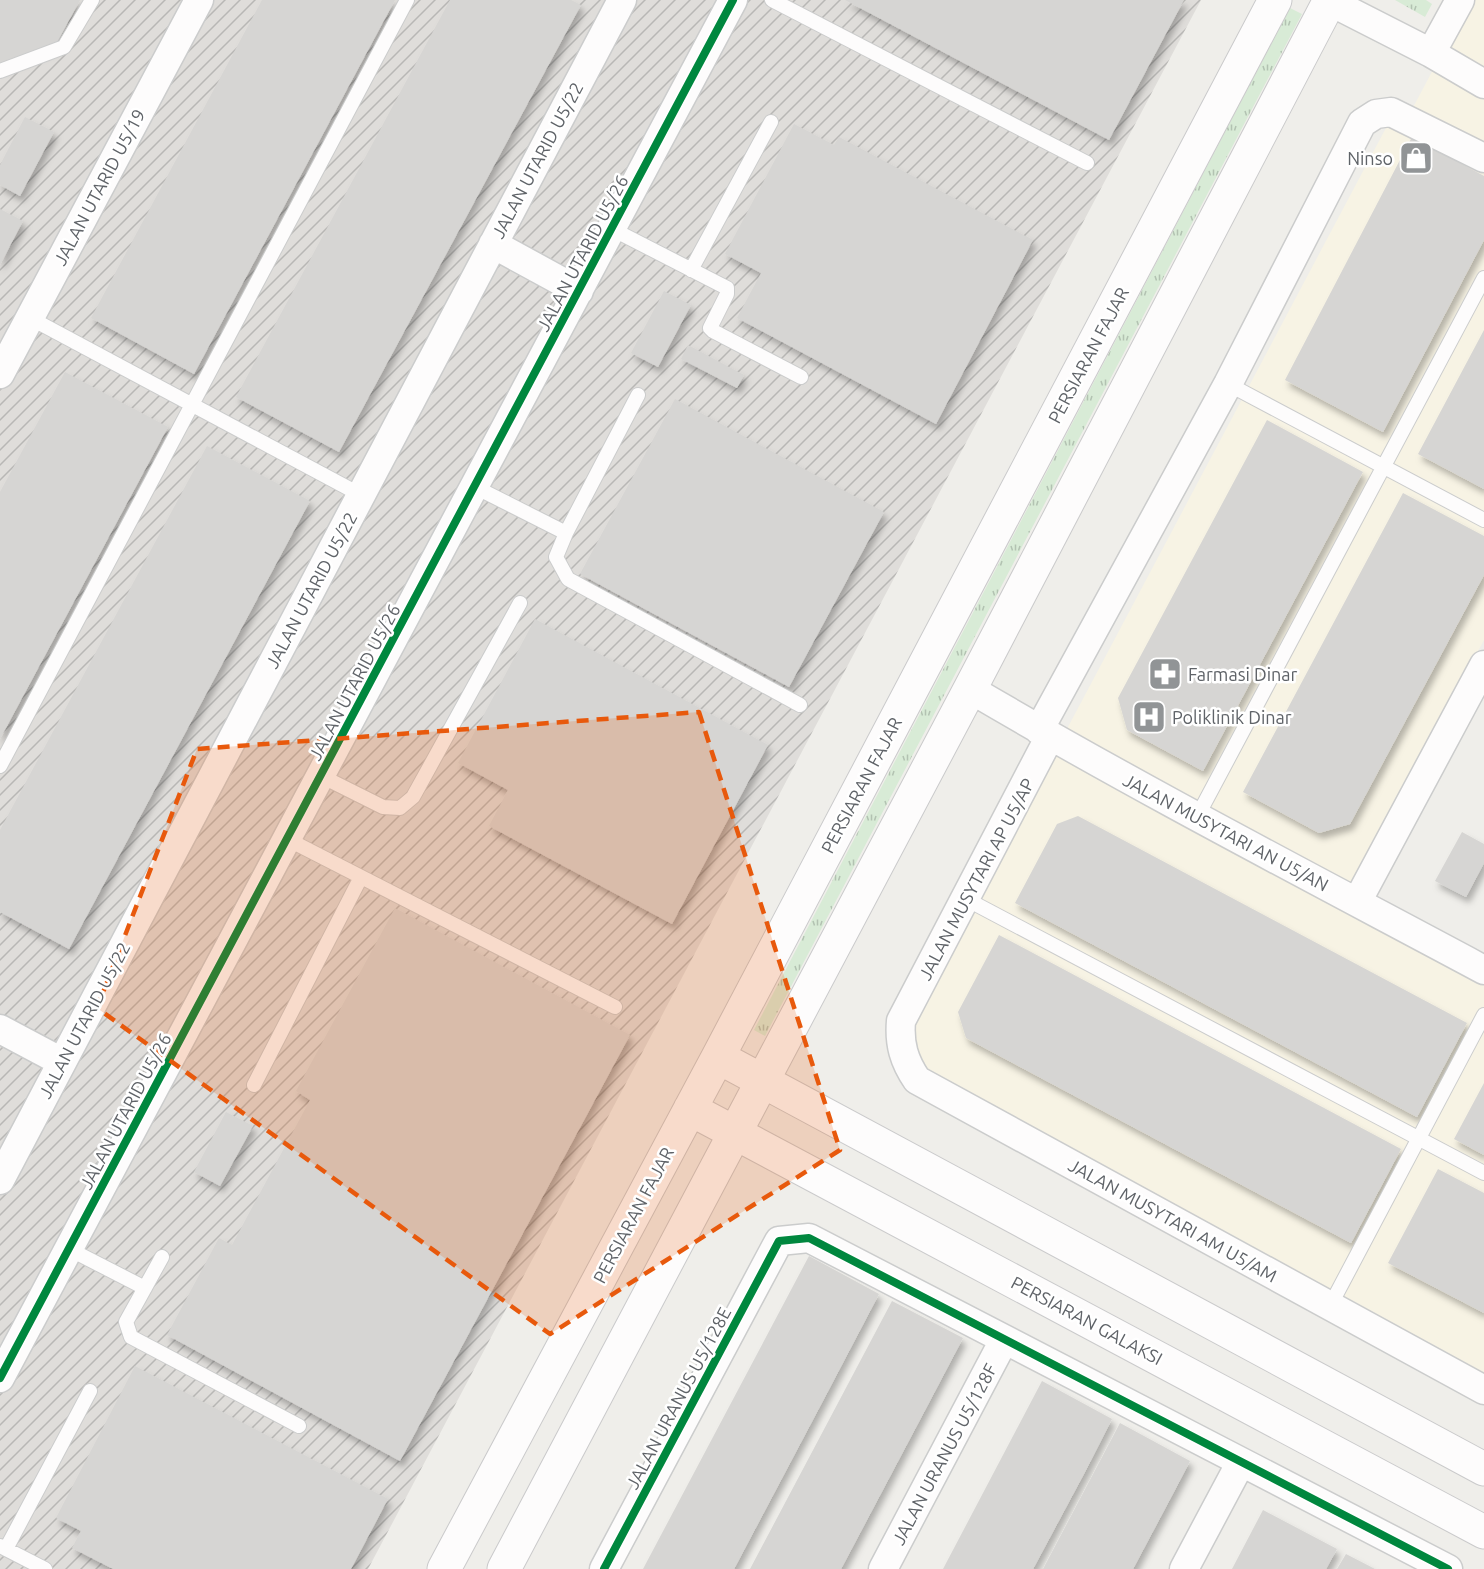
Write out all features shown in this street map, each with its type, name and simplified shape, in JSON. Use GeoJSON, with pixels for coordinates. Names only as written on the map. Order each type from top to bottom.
{"type":"FeatureCollection","features":[{"type":"Feature","properties":{"kind":"main road","name":"PERSIARAN FAJAR"},"geometry":{"type":"LineString","coordinates":[[444,1569],[718,1057],[1275,0]]}},
{"type":"Feature","properties":{"kind":"main road"},"geometry":{"type":"LineString","coordinates":[[504,1569],[970,689],[1329,0]]}},
{"type":"Feature","properties":{"kind":"main road"},"geometry":{"type":"LineString","coordinates":[[718,1057],[1484,1469]]}},
{"type":"Feature","properties":{"kind":"main road","name":"PERSIARAN GALAKSI"},"geometry":{"type":"LineString","coordinates":[[690,1108],[1484,1532]]}},
{"type":"Feature","properties":{"kind":"street","name":"JALAN UTARID U5/19"},"geometry":{"type":"LineString","coordinates":[[0,374],[199,0]]}},
{"type":"Feature","properties":{"kind":"street","name":"JALAN UTARID U5/22"},"geometry":{"type":"LineString","coordinates":[[0,1179],[622,0]]}},
{"type":"Feature","properties":{"kind":"street","name":"JALAN UTARID U5/26"},"geometry":{"type":"LineString","coordinates":[[0,1378],[734,0]]}},
{"type":"Feature","properties":{"kind":"street"},"geometry":{"type":"LineString","coordinates":[[1329,0],[1431,53],[1484,84]]}},
{"type":"Feature","properties":{"kind":"street"},"geometry":{"type":"LineString","coordinates":[[1431,53],[1460,0]]}},
{"type":"Feature","properties":{"kind":"street","name":"JALAN MUSYTARI AP U5/AP"},"geometry":{"type":"LineString","coordinates":[[901,1021],[966,899],[1045,734],[1362,123],[1376,114],[1391,112],[1484,158]]}},
{"type":"Feature","properties":{"kind":"street"},"geometry":{"type":"LineString","coordinates":[[493,244],[579,291]]}},
{"type":"Feature","properties":{"kind":"street"},"geometry":{"type":"LineString","coordinates":[[1357,902],[1484,665]]}},
{"type":"Feature","properties":{"kind":"street","name":"JALAN MUSYTARI AN U5/AN"},"geometry":{"type":"LineString","coordinates":[[970,689],[1045,734],[1484,970]]}},
{"type":"Feature","properties":{"kind":"street","name":"JALAN MUSYTARI AM U5/AM"},"geometry":{"type":"LineString","coordinates":[[901,1021],[902,1052],[917,1080],[1484,1390]]}},
{"type":"Feature","properties":{"kind":"street"},"geometry":{"type":"LineString","coordinates":[[0,1029],[62,1062]]}},
{"type":"Feature","properties":{"kind":"street","name":"JALAN URANUS U5/128E"},"geometry":{"type":"LineString","coordinates":[[604,1569],[779,1241],[809,1239],[1004,1340]]}},
{"type":"Feature","properties":{"kind":"street"},"geometry":{"type":"LineString","coordinates":[[1004,1340],[1448,1569]]}},
{"type":"Feature","properties":{"kind":"street","name":"JALAN URANUS U5/128F"},"geometry":{"type":"LineString","coordinates":[[883,1569],[1004,1340]]}},
{"type":"Feature","properties":{"kind":"street"},"geometry":{"type":"LineString","coordinates":[[1184,1569],[1241,1462]]}},
{"type":"Feature","properties":{"kind":"lane"},"geometry":{"type":"LineString","coordinates":[[0,71],[64,47],[92,0]]}},
{"type":"Feature","properties":{"kind":"lane"},"geometry":{"type":"LineString","coordinates":[[0,765],[407,0]]}},
{"type":"Feature","properties":{"kind":"lane"},"geometry":{"type":"LineString","coordinates":[[772,0],[1087,163]]}},
{"type":"Feature","properties":{"kind":"lane"},"geometry":{"type":"LineString","coordinates":[[691,270],[771,122]]}},
{"type":"Feature","properties":{"kind":"lane"},"geometry":{"type":"LineString","coordinates":[[612,229],[727,288],[728,291],[710,328],[801,377]]}},
{"type":"Feature","properties":{"kind":"lane"},"geometry":{"type":"LineString","coordinates":[[1197,817],[1484,278]]}},
{"type":"Feature","properties":{"kind":"lane"},"geometry":{"type":"LineString","coordinates":[[30,318],[361,495]]}},
{"type":"Feature","properties":{"kind":"lane"},"geometry":{"type":"LineString","coordinates":[[1228,384],[1484,520]]}},
{"type":"Feature","properties":{"kind":"lane"},"geometry":{"type":"LineString","coordinates":[[638,395],[566,533],[556,557],[568,579],[800,705]]}},
{"type":"Feature","properties":{"kind":"lane"},"geometry":{"type":"LineString","coordinates":[[474,487],[566,533]]}},
{"type":"Feature","properties":{"kind":"lane"},"geometry":{"type":"LineString","coordinates":[[321,776],[383,807],[400,808],[413,797],[520,603]]}},
{"type":"Feature","properties":{"kind":"lane"},"geometry":{"type":"LineString","coordinates":[[287,839],[615,1007]]}},
{"type":"Feature","properties":{"kind":"lane"},"geometry":{"type":"LineString","coordinates":[[254,1085],[361,877]]}},
{"type":"Feature","properties":{"kind":"lane"},"geometry":{"type":"LineString","coordinates":[[966,899],[1484,1173]]}},
{"type":"Feature","properties":{"kind":"lane"},"geometry":{"type":"LineString","coordinates":[[1330,1306],[1484,1015]]}},
{"type":"Feature","properties":{"kind":"lane"},"geometry":{"type":"LineString","coordinates":[[69,1249],[145,1288]]}},
{"type":"Feature","properties":{"kind":"lane"},"geometry":{"type":"LineString","coordinates":[[162,1257],[126,1322],[131,1337],[299,1426]]}},
{"type":"Feature","properties":{"kind":"lane"},"geometry":{"type":"LineString","coordinates":[[45,1569],[3,1547],[90,1391]]}},
{"type":"Feature","properties":{"kind":"highlighted area"},"geometry":{"type":"Polygon","coordinates":[[[699,712],[840,1150],[550,1334],[97,1008],[197,749],[699,712]]]}},
{"type":"Feature","properties":{"kind":"shaded area"},"geometry":{"type":"Polygon","coordinates":[[[0,0],[1201,0],[368,1569],[0,1569],[0,0]]]}},
{"type":"Feature","properties":{"kind":"shaded area"},"geometry":{"type":"Polygon","coordinates":[[[1470,0],[1484,0],[1484,640],[1340,906],[1484,982],[1484,1380],[925,1073],[916,1049],[913,1023],[1387,126],[1400,132],[1470,0]]]}},
{"type":"Feature","properties":{"kind":"green space"},"geometry":{"type":"Polygon","coordinates":[[[1395,0],[1426,0],[1432,4],[1425,17],[1395,0]]]}},
{"type":"Feature","properties":{"kind":"green space"},"geometry":{"type":"Polygon","coordinates":[[[1290,8],[1302,14],[765,1036],[754,1030],[1290,8]]]}},
{"type":"Feature","properties":{"kind":"building"},"geometry":{"type":"Polygon","coordinates":[[[0,0],[80,0],[55,46],[0,66],[0,0]]]}},
{"type":"Feature","properties":{"kind":"building"},"geometry":{"type":"Polygon","coordinates":[[[262,0],[395,0],[194,374],[91,318],[262,0]]]}},
{"type":"Feature","properties":{"kind":"building"},"geometry":{"type":"Polygon","coordinates":[[[450,0],[571,0],[581,5],[339,452],[236,397],[450,0]]]}},
{"type":"Feature","properties":{"kind":"building"},"geometry":{"type":"Polygon","coordinates":[[[845,0],[1184,0],[1109,140],[845,0]]]}},
{"type":"Feature","properties":{"kind":"building"},"geometry":{"type":"Polygon","coordinates":[[[25,117],[54,132],[20,196],[0,185],[0,165],[25,117]]]}},
{"type":"Feature","properties":{"kind":"building"},"geometry":{"type":"Polygon","coordinates":[[[794,124],[834,145],[839,137],[1033,240],[936,424],[737,318],[761,273],[725,254],[794,124]]]}},
{"type":"Feature","properties":{"kind":"building"},"geometry":{"type":"Polygon","coordinates":[[[1412,137],[1484,176],[1484,240],[1383,432],[1285,380],[1412,137]]]}},
{"type":"Feature","properties":{"kind":"building"},"geometry":{"type":"Polygon","coordinates":[[[0,209],[23,221],[0,265],[0,209]]]}},
{"type":"Feature","properties":{"kind":"building"},"geometry":{"type":"Polygon","coordinates":[[[664,291],[691,305],[658,367],[631,353],[664,291]]]}},
{"type":"Feature","properties":{"kind":"building"},"geometry":{"type":"Polygon","coordinates":[[[1484,330],[1484,489],[1418,454],[1484,330]]]}},
{"type":"Feature","properties":{"kind":"building"},"geometry":{"type":"Polygon","coordinates":[[[688,345],[744,375],[737,388],[681,359],[688,345]]]}},
{"type":"Feature","properties":{"kind":"building"},"geometry":{"type":"Polygon","coordinates":[[[65,372],[168,427],[0,739],[0,492],[65,372]]]}},
{"type":"Feature","properties":{"kind":"building"},"geometry":{"type":"Polygon","coordinates":[[[675,399],[884,512],[789,687],[580,574],[675,399]]]}},
{"type":"Feature","properties":{"kind":"building"},"geometry":{"type":"Polygon","coordinates":[[[1267,420],[1363,472],[1203,771],[1127,730],[1118,698],[1267,420]]]}},
{"type":"Feature","properties":{"kind":"building"},"geometry":{"type":"Polygon","coordinates":[[[207,446],[310,501],[69,949],[0,912],[0,830],[207,446]]]}},
{"type":"Feature","properties":{"kind":"building"},"geometry":{"type":"Polygon","coordinates":[[[1403,493],[1484,536],[1484,575],[1350,824],[1319,833],[1243,792],[1403,493]]]}},
{"type":"Feature","properties":{"kind":"building"},"geometry":{"type":"Polygon","coordinates":[[[535,619],[768,745],[672,924],[489,826],[508,790],[458,763],[535,619]]]}},
{"type":"Feature","properties":{"kind":"building"},"geometry":{"type":"Polygon","coordinates":[[[1078,816],[1467,1023],[1417,1117],[1015,903],[1057,824],[1078,816]]]}},
{"type":"Feature","properties":{"kind":"building"},"geometry":{"type":"Polygon","coordinates":[[[1462,832],[1484,844],[1484,863],[1466,897],[1435,881],[1462,832]]]}},
{"type":"Feature","properties":{"kind":"building"},"geometry":{"type":"Polygon","coordinates":[[[395,908],[630,1035],[400,1461],[167,1335],[219,1238],[232,1245],[310,1100],[296,1091],[395,908]]]}},
{"type":"Feature","properties":{"kind":"building"},"geometry":{"type":"Polygon","coordinates":[[[999,935],[1401,1149],[1351,1243],[966,1038],[958,1012],[999,935]]]}},
{"type":"Feature","properties":{"kind":"building"},"geometry":{"type":"Polygon","coordinates":[[[1484,1083],[1484,1155],[1454,1139],[1484,1083]]]}},
{"type":"Feature","properties":{"kind":"building"},"geometry":{"type":"Polygon","coordinates":[[[226,1112],[253,1126],[220,1186],[194,1172],[226,1112]]]}},
{"type":"Feature","properties":{"kind":"building"},"geometry":{"type":"Polygon","coordinates":[[[1438,1169],[1484,1193],[1484,1313],[1388,1263],[1438,1169]]]}},
{"type":"Feature","properties":{"kind":"building"},"geometry":{"type":"Polygon","coordinates":[[[809,1256],[879,1294],[734,1569],[643,1569],[809,1256]]]}},
{"type":"Feature","properties":{"kind":"building"},"geometry":{"type":"Polygon","coordinates":[[[892,1301],[963,1338],[841,1569],[750,1569],[892,1301]]]}},
{"type":"Feature","properties":{"kind":"building"},"geometry":{"type":"Polygon","coordinates":[[[135,1366],[388,1499],[351,1569],[113,1569],[72,1548],[81,1531],[56,1518],[135,1366]]]}},
{"type":"Feature","properties":{"kind":"building"},"geometry":{"type":"Polygon","coordinates":[[[1042,1381],[1112,1419],[1086,1470],[1033,1569],[943,1569],[1042,1381]]]}},
{"type":"Feature","properties":{"kind":"building"},"geometry":{"type":"Polygon","coordinates":[[[1120,1423],[1190,1461],[1177,1486],[1133,1569],[1043,1569],[1120,1423]]]}},
{"type":"Feature","properties":{"kind":"building"},"geometry":{"type":"Polygon","coordinates":[[[1263,1510],[1337,1549],[1326,1569],[1232,1569],[1263,1510]]]}},
{"type":"Feature","properties":{"kind":"building"},"geometry":{"type":"Polygon","coordinates":[[[1346,1554],[1375,1569],[1337,1569],[1346,1554]]]}},
{"type":"Feature","properties":{"kind":"cycle path"},"geometry":{"type":"LineString","coordinates":[[0,1378],[733,0]]}},
{"type":"Feature","properties":{"kind":"cycle path"},"geometry":{"type":"LineString","coordinates":[[604,1569],[779,1241],[809,1238],[1448,1569]]}},
{"type":"Feature","properties":{"kind":"place","name":"Ninso"},"geometry":{"type":"Point","coordinates":[1416,158]}},
{"type":"Feature","properties":{"kind":"place","name":"Farmasi Dinar"},"geometry":{"type":"Point","coordinates":[1165,674]}},
{"type":"Feature","properties":{"kind":"place","name":"Poliklinik Dinar"},"geometry":{"type":"Point","coordinates":[1149,717]}}]}
